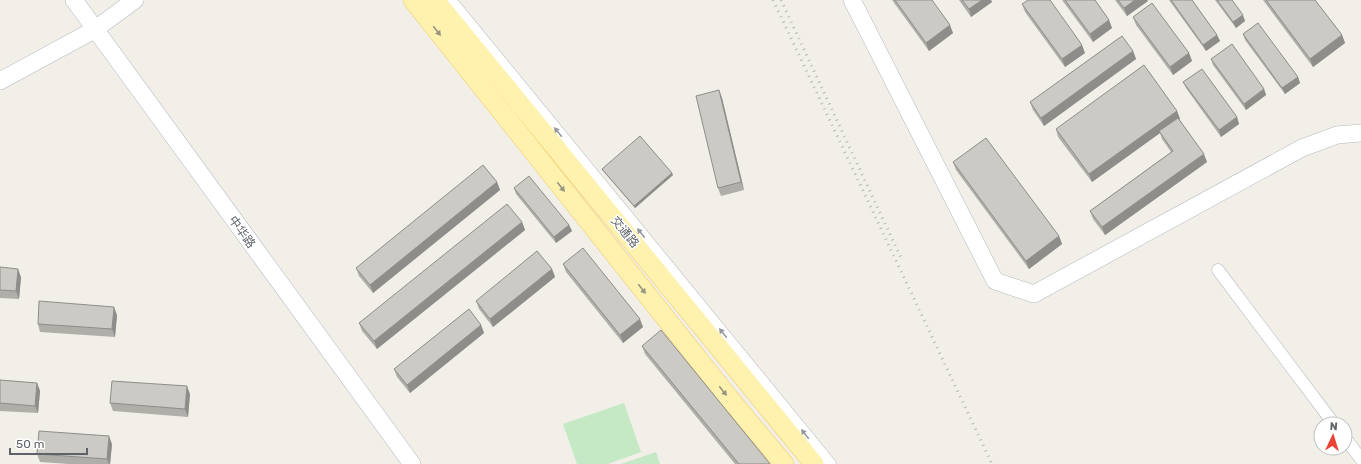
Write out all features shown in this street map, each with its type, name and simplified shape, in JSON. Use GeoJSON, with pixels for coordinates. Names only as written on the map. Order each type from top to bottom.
{"type":"FeatureCollection","features":[{"type":"Feature","properties":{"kind":"main road","name":"交通路"},"geometry":{"type":"LineString","coordinates":[[413,0],[729,398],[784,464]]}},
{"type":"Feature","properties":{"kind":"main road","name":"交通路"},"geometry":{"type":"LineString","coordinates":[[435,0],[814,464]]}},
{"type":"Feature","properties":{"kind":"street","name":"中华路"},"geometry":{"type":"LineString","coordinates":[[74,0],[94,30],[412,464]]}},
{"type":"Feature","properties":{"kind":"street"},"geometry":{"type":"LineString","coordinates":[[0,81],[94,30],[135,0]]}},
{"type":"Feature","properties":{"kind":"street"},"geometry":{"type":"LineString","coordinates":[[450,0],[830,464]]}},
{"type":"Feature","properties":{"kind":"street"},"geometry":{"type":"LineString","coordinates":[[852,0],[995,281],[1034,294],[1302,148],[1337,135],[1361,133]]}},
{"type":"Feature","properties":{"kind":"street"},"geometry":{"type":"LineString","coordinates":[[1218,270],[1328,416]]}},
{"type":"Feature","properties":{"kind":"street"},"geometry":{"type":"LineString","coordinates":[[1353,448],[1361,459]]}},
{"type":"Feature","properties":{"kind":"green space"},"geometry":{"type":"Polygon","coordinates":[[[624,403],[641,452],[608,464],[577,464],[563,424],[624,403]]]}},
{"type":"Feature","properties":{"kind":"green space"},"geometry":{"type":"Polygon","coordinates":[[[656,452],[660,464],[621,464],[656,452]]]}},
{"type":"Feature","properties":{"kind":"building"},"geometry":{"type":"Polygon","coordinates":[[[895,0],[932,0],[950,25],[926,43],[895,0]]]}},
{"type":"Feature","properties":{"kind":"building"},"geometry":{"type":"Polygon","coordinates":[[[962,0],[982,0],[969,9],[962,0]]]}},
{"type":"Feature","properties":{"kind":"building"},"geometry":{"type":"Polygon","coordinates":[[[1028,0],[1050,0],[1082,45],[1062,59],[1022,4],[1028,0]]]}},
{"type":"Feature","properties":{"kind":"building"},"geometry":{"type":"Polygon","coordinates":[[[1065,0],[1095,0],[1109,20],[1090,34],[1065,0]]]}},
{"type":"Feature","properties":{"kind":"building"},"geometry":{"type":"Polygon","coordinates":[[[1118,0],[1135,0],[1124,8],[1118,0]]]}},
{"type":"Feature","properties":{"kind":"building"},"geometry":{"type":"Polygon","coordinates":[[[1171,0],[1192,0],[1217,35],[1203,45],[1171,0]]]}},
{"type":"Feature","properties":{"kind":"building"},"geometry":{"type":"Polygon","coordinates":[[[1217,0],[1232,0],[1243,15],[1233,22],[1217,0]]]}},
{"type":"Feature","properties":{"kind":"building"},"geometry":{"type":"Polygon","coordinates":[[[1266,0],[1315,0],[1342,35],[1310,59],[1266,0]]]}},
{"type":"Feature","properties":{"kind":"building"},"geometry":{"type":"Polygon","coordinates":[[[1152,3],[1189,53],[1170,67],[1133,17],[1152,3]]]}},
{"type":"Feature","properties":{"kind":"building"},"geometry":{"type":"Polygon","coordinates":[[[1258,23],[1298,77],[1282,88],[1243,34],[1258,23]]]}},
{"type":"Feature","properties":{"kind":"building"},"geometry":{"type":"Polygon","coordinates":[[[1122,36],[1133,51],[1041,118],[1030,102],[1122,36]]]}},
{"type":"Feature","properties":{"kind":"building"},"geometry":{"type":"Polygon","coordinates":[[[1232,44],[1264,89],[1244,104],[1211,59],[1232,44]]]}},
{"type":"Feature","properties":{"kind":"building"},"geometry":{"type":"Polygon","coordinates":[[[1144,65],[1177,111],[1089,174],[1056,129],[1144,65]]]}},
{"type":"Feature","properties":{"kind":"building"},"geometry":{"type":"Polygon","coordinates":[[[1202,69],[1237,117],[1219,130],[1183,82],[1202,69]]]}},
{"type":"Feature","properties":{"kind":"building"},"geometry":{"type":"Polygon","coordinates":[[[719,90],[741,182],[718,188],[696,96],[719,90]]]}},
{"type":"Feature","properties":{"kind":"building"},"geometry":{"type":"Polygon","coordinates":[[[1178,118],[1204,154],[1102,227],[1090,211],[1173,151],[1159,131],[1178,118]]]}},
{"type":"Feature","properties":{"kind":"building"},"geometry":{"type":"Polygon","coordinates":[[[640,136],[672,173],[634,206],[602,169],[640,136]]]}},
{"type":"Feature","properties":{"kind":"building"},"geometry":{"type":"Polygon","coordinates":[[[986,138],[1059,236],[1026,261],[953,162],[986,138]]]}},
{"type":"Feature","properties":{"kind":"building"},"geometry":{"type":"Polygon","coordinates":[[[483,165],[497,182],[370,285],[356,268],[483,165]]]}},
{"type":"Feature","properties":{"kind":"building"},"geometry":{"type":"Polygon","coordinates":[[[529,176],[569,225],[554,237],[514,188],[529,176]]]}},
{"type":"Feature","properties":{"kind":"building"},"geometry":{"type":"Polygon","coordinates":[[[507,204],[522,222],[374,341],[359,323],[507,204]]]}},
{"type":"Feature","properties":{"kind":"building"},"geometry":{"type":"Polygon","coordinates":[[[583,248],[640,319],[620,335],[563,264],[583,248]]]}},
{"type":"Feature","properties":{"kind":"building"},"geometry":{"type":"Polygon","coordinates":[[[537,251],[552,269],[490,319],[476,301],[537,251]]]}},
{"type":"Feature","properties":{"kind":"building"},"geometry":{"type":"Polygon","coordinates":[[[0,267],[18,269],[16,291],[0,290],[0,267]]]}},
{"type":"Feature","properties":{"kind":"building"},"geometry":{"type":"Polygon","coordinates":[[[39,301],[114,307],[112,329],[38,324],[39,301]]]}},
{"type":"Feature","properties":{"kind":"building"},"geometry":{"type":"Polygon","coordinates":[[[469,309],[481,325],[407,385],[394,369],[469,309]]]}},
{"type":"Feature","properties":{"kind":"building"},"geometry":{"type":"Polygon","coordinates":[[[661,330],[770,464],[739,464],[642,346],[661,330]]]}},
{"type":"Feature","properties":{"kind":"building"},"geometry":{"type":"Polygon","coordinates":[[[0,380],[37,383],[35,406],[0,403],[0,380]]]}},
{"type":"Feature","properties":{"kind":"building"},"geometry":{"type":"Polygon","coordinates":[[[112,381],[187,386],[185,409],[110,403],[112,381]]]}},
{"type":"Feature","properties":{"kind":"building"},"geometry":{"type":"Polygon","coordinates":[[[39,431],[109,436],[107,459],[37,454],[39,431]]]}},
{"type":"Feature","properties":{"kind":"railway"},"geometry":{"type":"LineString","coordinates":[[773,0],[992,464]]}},
{"type":"Feature","properties":{"kind":"railway"},"geometry":{"type":"LineString","coordinates":[[781,0],[901,258]]}}]}
